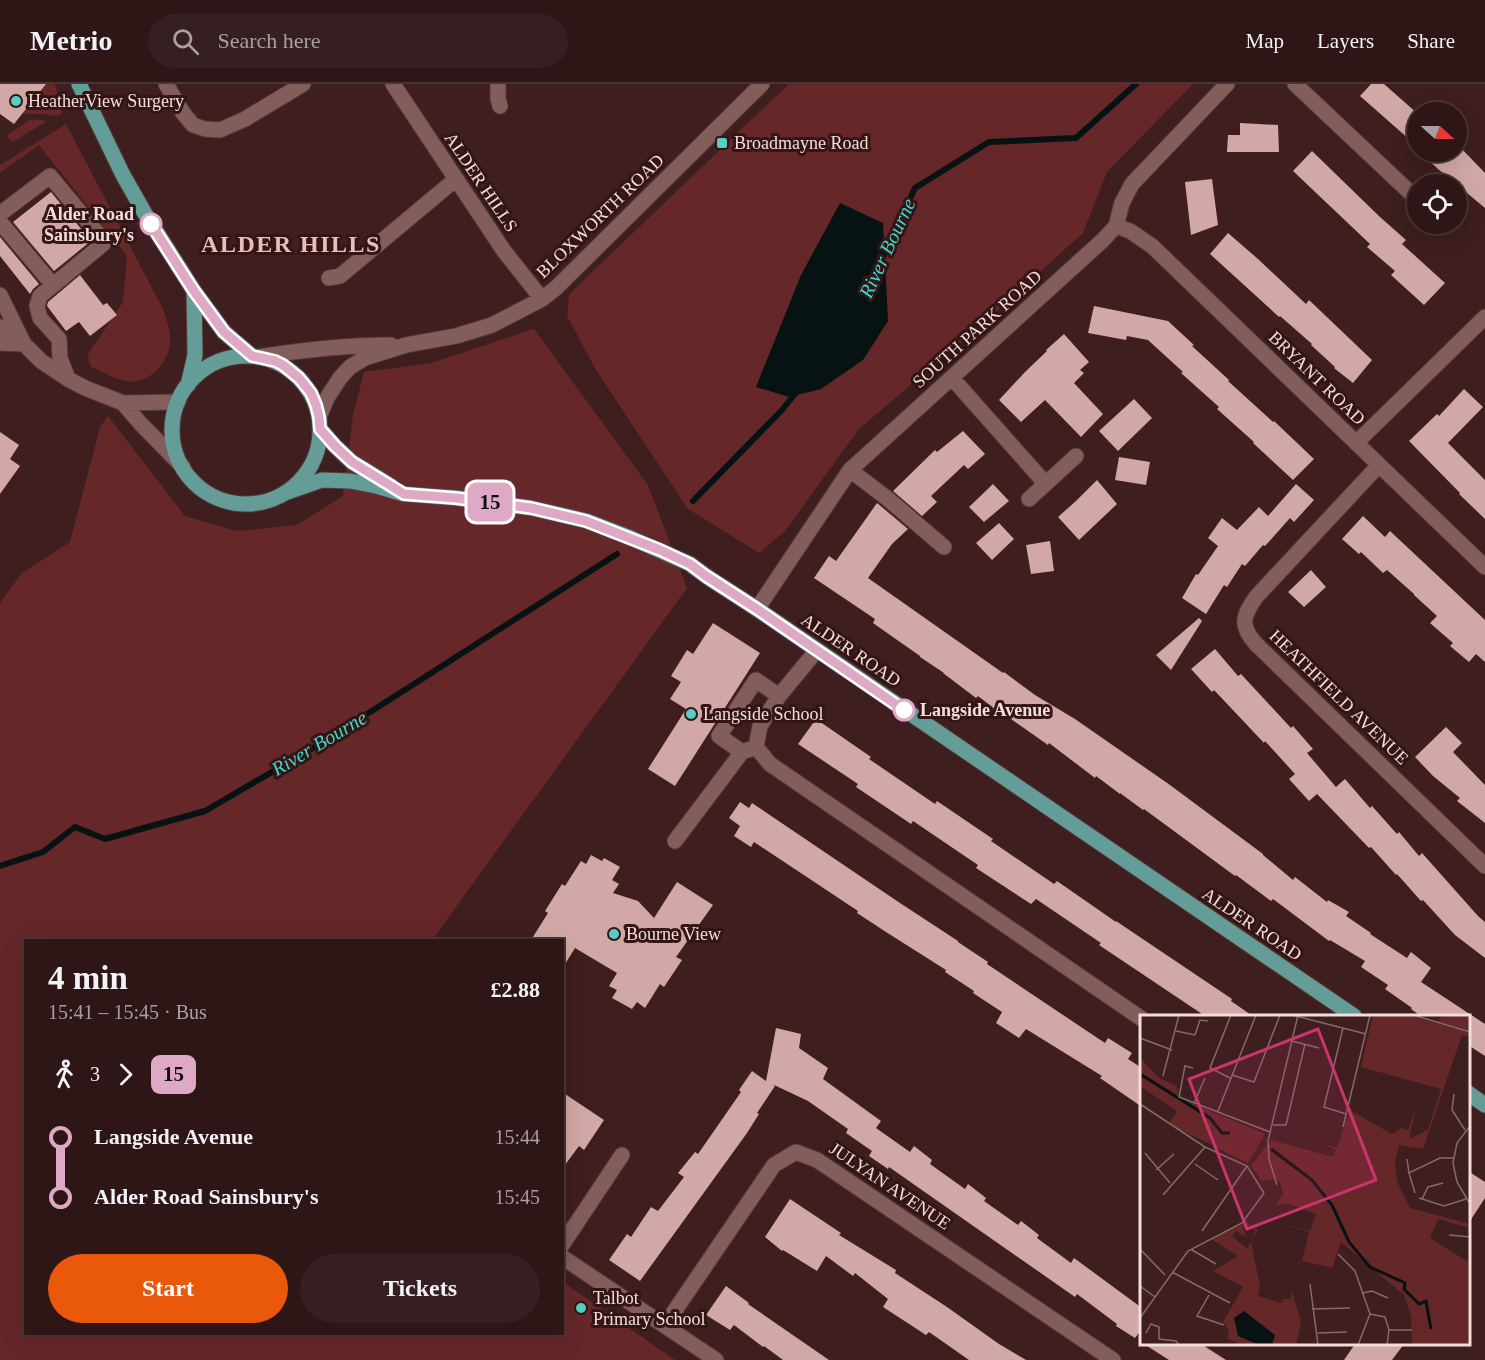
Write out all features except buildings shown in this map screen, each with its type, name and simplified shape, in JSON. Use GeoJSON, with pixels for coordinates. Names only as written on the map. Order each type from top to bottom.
{"type":"FeatureCollection","features":[{"type":"Feature","properties":{"kind":"main road"},"geometry":{"type":"LineString","coordinates":[[79,84],[123,175],[194,291],[224,332],[255,356]]}},
{"type":"Feature","properties":{"kind":"main road"},"geometry":{"type":"LineString","coordinates":[[188,385],[195,355],[194,291]]}},
{"type":"Feature","properties":{"kind":"main road"},"geometry":{"type":"LineString","coordinates":[[238,356],[255,356],[275,361],[299,378],[311,393],[320,423],[317,451],[301,479],[285,493],[258,502],[229,502],[204,490],[183,467],[175,449],[173,436],[173,421],[178,402],[188,385],[204,369],[219,361],[238,356]]}},
{"type":"Feature","properties":{"kind":"main road","name":"ALDER ROAD"},"geometry":{"type":"LineString","coordinates":[[320,423],[335,446],[352,462],[404,494]]}},
{"type":"Feature","properties":{"kind":"main road","name":"ALDER ROAD"},"geometry":{"type":"LineString","coordinates":[[285,493],[321,480],[350,481],[404,494],[531,508],[586,521],[690,564],[1351,1015]]}},
{"type":"Feature","properties":{"kind":"main road"},"geometry":{"type":"LineString","coordinates":[[1470,1096],[1485,1105]]}},
{"type":"Feature","properties":{"kind":"street"},"geometry":{"type":"LineString","coordinates":[[166,84],[193,125],[220,130],[245,119],[303,84]]}},
{"type":"Feature","properties":{"kind":"street","name":"ALDER HILLS"},"geometry":{"type":"LineString","coordinates":[[393,84],[504,250],[542,299]]}},
{"type":"Feature","properties":{"kind":"street"},"geometry":{"type":"LineString","coordinates":[[498,84],[500,106]]}},
{"type":"Feature","properties":{"kind":"street","name":"BLOXWORTH ROAD"},"geometry":{"type":"LineString","coordinates":[[320,423],[327,398],[340,378],[350,367],[365,358],[406,345],[456,336],[492,325],[542,299],[556,288],[762,84]]}},
{"type":"Feature","properties":{"kind":"street","name":"SOUTH PARK ROAD"},"geometry":{"type":"LineString","coordinates":[[757,609],[849,470],[1103,240],[1116,226],[1122,203],[1132,184],[1227,84]]}},
{"type":"Feature","properties":{"kind":"street"},"geometry":{"type":"LineString","coordinates":[[1295,84],[1407,190]]}},
{"type":"Feature","properties":{"kind":"street"},"geometry":{"type":"LineString","coordinates":[[0,214],[50,176],[104,241],[40,296],[37,306],[40,318],[59,339],[60,357],[68,379]]}},
{"type":"Feature","properties":{"kind":"street"},"geometry":{"type":"LineString","coordinates":[[329,278],[340,276],[456,179]]}},
{"type":"Feature","properties":{"kind":"street"},"geometry":{"type":"LineString","coordinates":[[0,222],[53,285]]}},
{"type":"Feature","properties":{"kind":"street","name":"BRYANT ROAD"},"geometry":{"type":"LineString","coordinates":[[1116,226],[1130,231],[1152,246],[1485,567]]}},
{"type":"Feature","properties":{"kind":"street"},"geometry":{"type":"LineString","coordinates":[[0,295],[24,344]]}},
{"type":"Feature","properties":{"kind":"street"},"geometry":{"type":"LineString","coordinates":[[1356,443],[1485,317]]}},
{"type":"Feature","properties":{"kind":"street"},"geometry":{"type":"LineString","coordinates":[[0,327],[24,344],[41,361],[85,388],[123,403],[178,402]]}},
{"type":"Feature","properties":{"kind":"street"},"geometry":{"type":"LineString","coordinates":[[0,343],[24,344]]}},
{"type":"Feature","properties":{"kind":"street","name":"BLOXWORTH ROAD"},"geometry":{"type":"LineString","coordinates":[[255,356],[360,345],[406,345]]}},
{"type":"Feature","properties":{"kind":"street"},"geometry":{"type":"LineString","coordinates":[[952,378],[1045,483]]}},
{"type":"Feature","properties":{"kind":"street"},"geometry":{"type":"LineString","coordinates":[[123,403],[183,467]]}},
{"type":"Feature","properties":{"kind":"street"},"geometry":{"type":"LineString","coordinates":[[1029,499],[1076,456]]}},
{"type":"Feature","properties":{"kind":"street","name":"HEATHFIELD AVENUE"},"geometry":{"type":"LineString","coordinates":[[1379,465],[1256,597],[1247,610],[1244,622],[1247,634],[1485,866]]}},
{"type":"Feature","properties":{"kind":"street"},"geometry":{"type":"LineString","coordinates":[[849,470],[888,499],[944,547]]}},
{"type":"Feature","properties":{"kind":"street"},"geometry":{"type":"LineString","coordinates":[[675,841],[749,749],[779,696],[817,650]]}},
{"type":"Feature","properties":{"kind":"street"},"geometry":{"type":"LineString","coordinates":[[779,696],[756,680],[720,736],[749,749],[1140,1018]]}},
{"type":"Feature","properties":{"kind":"street","name":"JULYAN AVENUE"},"geometry":{"type":"LineString","coordinates":[[665,1325],[774,1166],[796,1152],[817,1160],[1113,1360]]}},
{"type":"Feature","properties":{"kind":"street"},"geometry":{"type":"LineString","coordinates":[[564,1242],[622,1155]]}},
{"type":"Feature","properties":{"kind":"street"},"geometry":{"type":"LineString","coordinates":[[564,1258],[716,1360]]}},
{"type":"Feature","properties":{"kind":"shaded area"},"geometry":{"type":"Polygon","coordinates":[[[40,84],[55,84],[62,114],[55,116],[22,114],[40,84]]]}},
{"type":"Feature","properties":{"kind":"shaded area"},"geometry":{"type":"Polygon","coordinates":[[[789,84],[1193,84],[1107,172],[1083,233],[973,332],[859,429],[785,531],[759,553],[688,509],[596,370],[567,316],[569,294],[789,84]]]}},
{"type":"Feature","properties":{"kind":"shaded area"},"geometry":{"type":"Polygon","coordinates":[[[31,119],[47,121],[13,142],[6,136],[31,119]]]}},
{"type":"Feature","properties":{"kind":"shaded area"},"geometry":{"type":"Polygon","coordinates":[[[66,124],[164,311],[170,335],[168,351],[156,372],[142,380],[126,381],[113,377],[91,367],[87,356],[123,302],[127,256],[39,145],[0,173],[0,165],[66,124]]]}},
{"type":"Feature","properties":{"kind":"shaded area"},"geometry":{"type":"Polygon","coordinates":[[[840,203],[883,223],[888,321],[863,360],[821,389],[789,397],[756,387],[801,275],[840,203]]]}},
{"type":"Feature","properties":{"kind":"shaded area"},"geometry":{"type":"Polygon","coordinates":[[[534,329],[648,485],[687,588],[433,939],[24,939],[24,1335],[564,1335],[564,1283],[675,1360],[0,1360],[0,603],[22,573],[70,542],[100,427],[108,416],[185,516],[237,531],[297,525],[343,496],[353,415],[364,372],[431,363],[534,329]]]}},
{"type":"Feature","properties":{"kind":"waterway","name":"River Bourne"},"geometry":{"type":"LineString","coordinates":[[881,261],[915,188],[989,142],[1076,138],[1136,84]]}},
{"type":"Feature","properties":{"kind":"waterway","name":"River Bourne"},"geometry":{"type":"LineString","coordinates":[[693,501],[782,410],[798,390]]}},
{"type":"Feature","properties":{"kind":"waterway","name":"River Bourne"},"geometry":{"type":"LineString","coordinates":[[0,866],[43,852],[75,827],[105,839],[205,811],[325,741],[617,554]]}},
{"type":"Feature","properties":{"kind":"bus line","name":"15"},"geometry":{"type":"LineString","coordinates":[[151,224],[194,291],[224,332],[252,356],[275,361],[299,378],[311,393],[316,405],[320,429],[352,462],[404,494],[531,508],[586,521],[660,550],[690,564],[904,710]]}},
{"type":"Feature","properties":{"kind":"place","name":"HeatherView Surgery"},"geometry":{"type":"Point","coordinates":[16,101]}},
{"type":"Feature","properties":{"kind":"place","name":"Broadmayne Road"},"geometry":{"type":"Point","coordinates":[722,143]}},
{"type":"Feature","properties":{"kind":"place","name":"Alder Road Sainsbury's"},"geometry":{"type":"Point","coordinates":[151,224]}},
{"type":"Feature","properties":{"kind":"place","name":"Langside Avenue"},"geometry":{"type":"Point","coordinates":[904,710]}},
{"type":"Feature","properties":{"kind":"place","name":"Langside School"},"geometry":{"type":"Point","coordinates":[691,714]}},
{"type":"Feature","properties":{"kind":"place","name":"Bourne View"},"geometry":{"type":"Point","coordinates":[614,934]}},
{"type":"Feature","properties":{"kind":"place","name":"Talbot Primary School"},"geometry":{"type":"Point","coordinates":[581,1308]}},
{"type":"Feature","properties":{"kind":"district","name":"ALDER HILLS"},"geometry":{"type":"Point","coordinates":[291,244]}}]}
